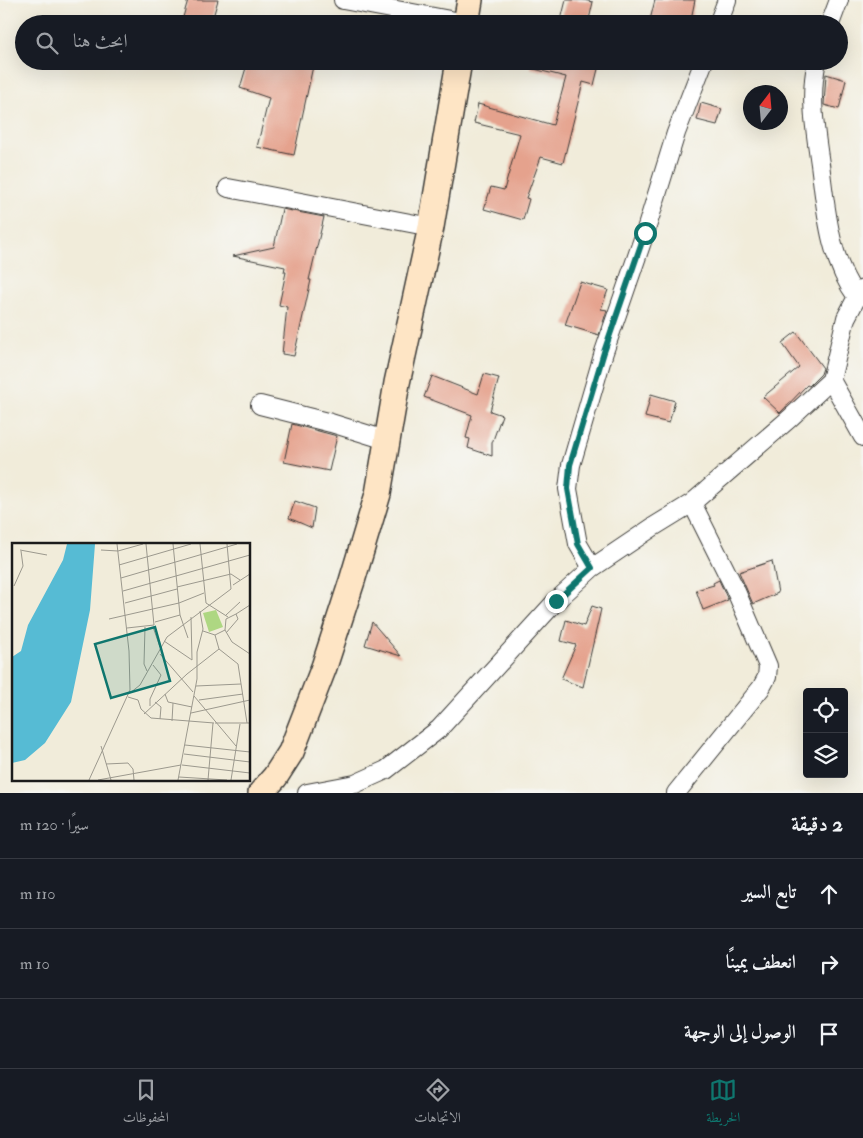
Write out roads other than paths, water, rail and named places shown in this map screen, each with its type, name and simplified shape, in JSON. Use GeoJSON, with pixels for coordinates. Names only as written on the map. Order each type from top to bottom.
{"type":"FeatureCollection","features":[{"type":"Feature","properties":{"kind":"main road"},"geometry":{"type":"LineString","coordinates":[[261,793],[275,777],[291,752],[324,666],[378,494],[386,440],[431,227],[458,70]]}},
{"type":"Feature","properties":{"kind":"street"},"geometry":{"type":"LineString","coordinates":[[343,0],[459,15]]}},
{"type":"Feature","properties":{"kind":"street"},"geometry":{"type":"LineString","coordinates":[[721,15],[727,0]]}},
{"type":"Feature","properties":{"kind":"street"},"geometry":{"type":"LineString","coordinates":[[833,15],[839,0]]}},
{"type":"Feature","properties":{"kind":"street"},"geometry":{"type":"LineString","coordinates":[[592,568],[578,544],[568,489],[570,465],[604,352],[645,233],[676,133],[700,70]]}},
{"type":"Feature","properties":{"kind":"street"},"geometry":{"type":"LineString","coordinates":[[307,793],[355,784],[386,770],[439,729],[556,601],[592,568],[692,503],[831,380],[846,318],[860,292],[849,286],[840,267],[827,220],[812,106],[815,70]]}},
{"type":"Feature","properties":{"kind":"street"},"geometry":{"type":"LineString","coordinates":[[228,188],[431,227]]}},
{"type":"Feature","properties":{"kind":"street"},"geometry":{"type":"LineString","coordinates":[[831,380],[863,437]]}},
{"type":"Feature","properties":{"kind":"street"},"geometry":{"type":"LineString","coordinates":[[260,405],[331,423],[386,440]]}},
{"type":"Feature","properties":{"kind":"street"},"geometry":{"type":"LineString","coordinates":[[676,793],[761,688],[767,677],[768,666],[735,589],[692,503]]}}]}
